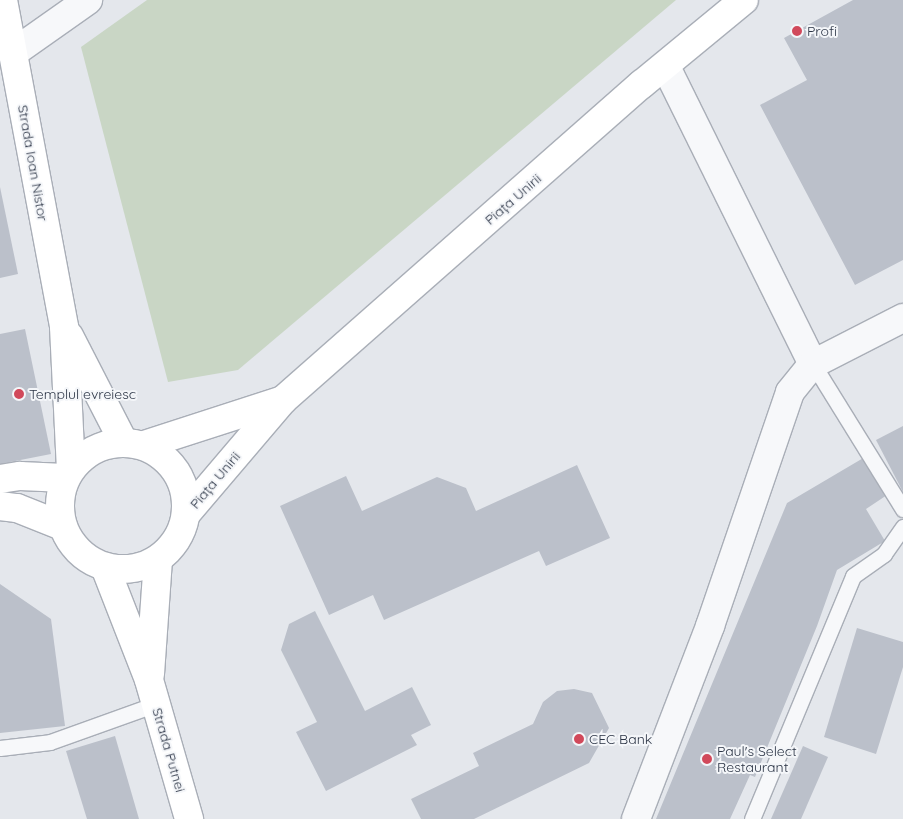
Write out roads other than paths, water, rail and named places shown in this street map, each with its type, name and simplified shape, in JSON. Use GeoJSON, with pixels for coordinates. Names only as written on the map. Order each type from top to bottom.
{"type":"FeatureCollection","features":[{"type":"Feature","properties":{"kind":"main road","name":"Strada Ioan Nistor"},"geometry":{"type":"LineString","coordinates":[[3,0],[64,327],[68,473]]}},
{"type":"Feature","properties":{"kind":"main road","name":"Piața Unirii"},"geometry":{"type":"LineString","coordinates":[[186,514],[283,400],[642,84],[666,67],[744,0]]}},
{"type":"Feature","properties":{"kind":"main road","name":"Strada Ioan Nistor"},"geometry":{"type":"LineString","coordinates":[[64,327],[134,443]]}},
{"type":"Feature","properties":{"kind":"main road","name":"Piața Unirii"},"geometry":{"type":"LineString","coordinates":[[134,443],[283,400]]}},
{"type":"Feature","properties":{"kind":"main road"},"geometry":{"type":"LineString","coordinates":[[134,443],[163,456],[177,472],[185,493],[186,514],[172,547],[158,559],[132,568],[105,567],[86,558],[72,546],[62,526],[59,508],[68,473],[94,449],[134,443]]}},
{"type":"Feature","properties":{"kind":"main road"},"geometry":{"type":"LineString","coordinates":[[0,479],[68,473]]}},
{"type":"Feature","properties":{"kind":"main road"},"geometry":{"type":"LineString","coordinates":[[0,506],[17,508],[62,526]]}},
{"type":"Feature","properties":{"kind":"main road","name":"Strada Putnei"},"geometry":{"type":"LineString","coordinates":[[153,692],[158,559]]}},
{"type":"Feature","properties":{"kind":"main road","name":"Strada Putnei"},"geometry":{"type":"LineString","coordinates":[[105,567],[153,692],[189,819]]}},
{"type":"Feature","properties":{"kind":"street"},"geometry":{"type":"LineString","coordinates":[[13,53],[88,0]]}},
{"type":"Feature","properties":{"kind":"street"},"geometry":{"type":"LineString","coordinates":[[666,67],[813,364]]}},
{"type":"Feature","properties":{"kind":"street"},"geometry":{"type":"LineString","coordinates":[[636,819],[710,626],[790,392],[813,364],[903,318]]}},
{"type":"Feature","properties":{"kind":"lane"},"geometry":{"type":"LineString","coordinates":[[813,364],[903,509]]}},
{"type":"Feature","properties":{"kind":"lane"},"geometry":{"type":"LineString","coordinates":[[752,819],[853,576],[884,554],[903,527]]}},
{"type":"Feature","properties":{"kind":"lane"},"geometry":{"type":"LineString","coordinates":[[0,748],[50,742],[153,692]]}},
{"type":"Feature","properties":{"kind":"place","name":"Profi"},"geometry":{"type":"Point","coordinates":[797,31]}},
{"type":"Feature","properties":{"kind":"place","name":"Templul evreiesc"},"geometry":{"type":"Point","coordinates":[19,394]}},
{"type":"Feature","properties":{"kind":"place","name":"CEC Bank"},"geometry":{"type":"Point","coordinates":[579,739]}},
{"type":"Feature","properties":{"kind":"place","name":"Paul's Select Restaurant"},"geometry":{"type":"Point","coordinates":[707,759]}}]}
